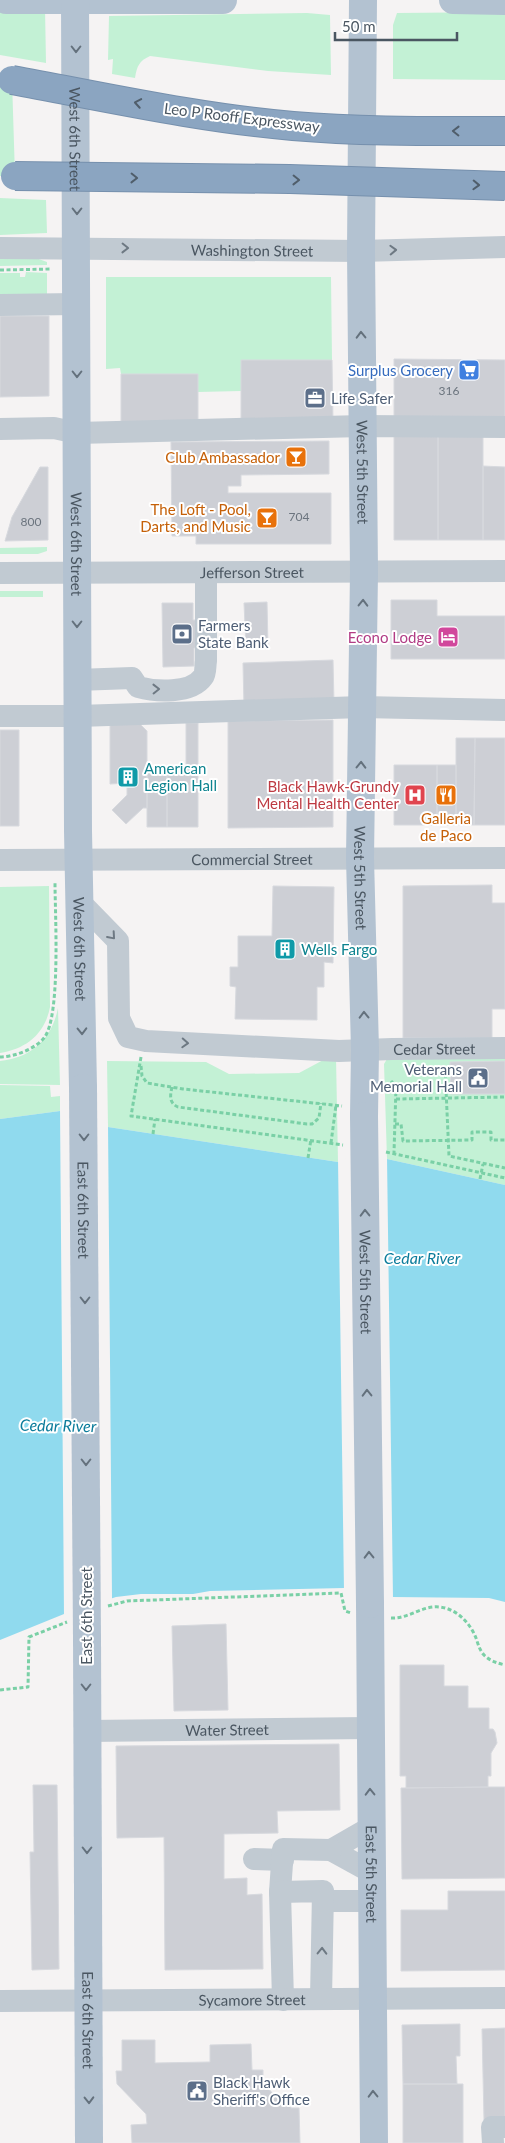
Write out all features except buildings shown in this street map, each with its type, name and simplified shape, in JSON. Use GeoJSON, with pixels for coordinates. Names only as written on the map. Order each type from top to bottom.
{"type":"FeatureCollection","features":[{"type":"Feature","properties":{"kind":"highway","name":"Leo P Rooff Expressway"},"geometry":{"type":"LineString","coordinates":[[12,80],[217,116],[292,126],[505,132]]}},
{"type":"Feature","properties":{"kind":"highway"},"geometry":{"type":"LineString","coordinates":[[15,176],[290,179],[505,186]]}},
{"type":"Feature","properties":{"kind":"main road"},"geometry":{"type":"LineString","coordinates":[[6,0],[223,0]]}},
{"type":"Feature","properties":{"kind":"main road","name":"West 5th Street"},"geometry":{"type":"LineString","coordinates":[[362,1610],[353,1111],[365,1050],[360,858],[364,572],[360,251],[363,0]]}},
{"type":"Feature","properties":{"kind":"main road"},"geometry":{"type":"LineString","coordinates":[[452,0],[505,1]]}},
{"type":"Feature","properties":{"kind":"main road","name":"West 6th Street"},"geometry":{"type":"LineString","coordinates":[[75,1],[78,860],[83,1088]]}},
{"type":"Feature","properties":{"kind":"main road","name":"East 6th Street"},"geometry":{"type":"LineString","coordinates":[[83,1088],[81,1629],[86,1731],[89,2143]]}},
{"type":"Feature","properties":{"kind":"main road","name":"East 5th Street"},"geometry":{"type":"LineString","coordinates":[[362,1610],[370,1728],[374,2143]]}},
{"type":"Feature","properties":{"kind":"street","name":"Washington Street"},"geometry":{"type":"LineString","coordinates":[[0,248],[77,247],[360,251],[505,247]]}},
{"type":"Feature","properties":{"kind":"street"},"geometry":{"type":"LineString","coordinates":[[0,305],[77,304]]}},
{"type":"Feature","properties":{"kind":"street"},"geometry":{"type":"LineString","coordinates":[[0,429],[54,428],[77,433],[362,426],[505,427]]}},
{"type":"Feature","properties":{"kind":"street","name":"Jefferson Street"},"geometry":{"type":"LineString","coordinates":[[0,573],[505,571]]}},
{"type":"Feature","properties":{"kind":"street"},"geometry":{"type":"LineString","coordinates":[[77,680],[132,678],[138,687],[148,690],[184,689],[195,685],[204,675],[206,661],[206,572]]}},
{"type":"Feature","properties":{"kind":"street"},"geometry":{"type":"LineString","coordinates":[[0,716],[78,716],[362,707],[505,710]]}},
{"type":"Feature","properties":{"kind":"street","name":"Commercial Street"},"geometry":{"type":"LineString","coordinates":[[0,860],[505,858]]}},
{"type":"Feature","properties":{"kind":"street","name":"Cedar Street"},"geometry":{"type":"LineString","coordinates":[[79,902],[118,942],[119,1018],[128,1037],[146,1041],[339,1051],[505,1048]]}},
{"type":"Feature","properties":{"kind":"street","name":"Water Street"},"geometry":{"type":"LineString","coordinates":[[86,1731],[370,1728]]}},
{"type":"Feature","properties":{"kind":"street"},"geometry":{"type":"LineString","coordinates":[[331,1850],[371,1827]]}},
{"type":"Feature","properties":{"kind":"street"},"geometry":{"type":"LineString","coordinates":[[283,2000],[280,1892],[283,1849],[331,1850],[371,1872]]}},
{"type":"Feature","properties":{"kind":"street"},"geometry":{"type":"LineString","coordinates":[[254,1859],[283,1860]]}},
{"type":"Feature","properties":{"kind":"street"},"geometry":{"type":"LineString","coordinates":[[280,1892],[323,1890],[321,1999]]}},
{"type":"Feature","properties":{"kind":"street"},"geometry":{"type":"LineString","coordinates":[[322,1901],[371,1901]]}},
{"type":"Feature","properties":{"kind":"street","name":"Sycamore Street"},"geometry":{"type":"LineString","coordinates":[[0,2000],[505,1998]]}},
{"type":"Feature","properties":{"kind":"street"},"geometry":{"type":"LineString","coordinates":[[493,2143],[492,2128],[505,2127]]}},
{"type":"Feature","properties":{"kind":"path"},"geometry":{"type":"LineString","coordinates":[[0,1058],[28,1050],[44,1038],[52,1023],[55,997],[56,883]]}},
{"type":"Feature","properties":{"kind":"path"},"geometry":{"type":"LineString","coordinates":[[445,1059],[449,1156],[505,1168]]}},
{"type":"Feature","properties":{"kind":"path"},"geometry":{"type":"LineString","coordinates":[[140,1063],[142,1076],[147,1082],[172,1087],[336,1105],[353,1111]]}},
{"type":"Feature","properties":{"kind":"path"},"geometry":{"type":"LineString","coordinates":[[138,1078],[131,1116],[311,1139],[349,1146]]}},
{"type":"Feature","properties":{"kind":"path"},"geometry":{"type":"LineString","coordinates":[[391,1081],[396,1087],[394,1153]]}},
{"type":"Feature","properties":{"kind":"path"},"geometry":{"type":"LineString","coordinates":[[172,1087],[171,1100],[178,1107],[308,1124],[312,1124],[319,1118],[321,1103]]}},
{"type":"Feature","properties":{"kind":"path"},"geometry":{"type":"LineString","coordinates":[[396,1099],[505,1097]]}},
{"type":"Feature","properties":{"kind":"path"},"geometry":{"type":"LineString","coordinates":[[331,1142],[336,1105]]}},
{"type":"Feature","properties":{"kind":"path"},"geometry":{"type":"LineString","coordinates":[[153,1134],[156,1119]]}},
{"type":"Feature","properties":{"kind":"path"},"geometry":{"type":"LineString","coordinates":[[395,1124],[401,1124],[403,1141],[472,1140],[472,1132],[491,1132],[491,1140],[505,1140]]}},
{"type":"Feature","properties":{"kind":"path"},"geometry":{"type":"LineString","coordinates":[[308,1158],[311,1139]]}},
{"type":"Feature","properties":{"kind":"path"},"geometry":{"type":"LineString","coordinates":[[385,1152],[505,1178]]}},
{"type":"Feature","properties":{"kind":"path"},"geometry":{"type":"LineString","coordinates":[[480,1179],[483,1164]]}},
{"type":"Feature","properties":{"kind":"path"},"geometry":{"type":"LineString","coordinates":[[103,1608],[127,1601],[341,1593],[343,1600],[362,1610],[394,1619],[410,1615],[425,1608],[440,1607],[454,1612],[466,1621],[475,1636],[482,1654],[492,1662],[505,1665]]}},
{"type":"Feature","properties":{"kind":"path"},"geometry":{"type":"LineString","coordinates":[[0,1690],[28,1687],[29,1637],[81,1629]]}},
{"type":"Feature","properties":{"kind":"green space"},"geometry":{"type":"Polygon","coordinates":[[[0,4],[45,8],[46,63],[0,55],[0,4]]]}},
{"type":"Feature","properties":{"kind":"green space"},"geometry":{"type":"Polygon","coordinates":[[[505,12],[505,80],[393,79],[393,25],[397,13],[505,12]]]}},
{"type":"Feature","properties":{"kind":"green space"},"geometry":{"type":"Polygon","coordinates":[[[307,13],[330,15],[331,75],[268,71],[150,56],[139,64],[135,78],[112,74],[113,59],[108,60],[109,16],[307,13]]]}},
{"type":"Feature","properties":{"kind":"green space"},"geometry":{"type":"Polygon","coordinates":[[[0,77],[12,80],[15,176],[0,176],[0,77]]]}},
{"type":"Feature","properties":{"kind":"green space"},"geometry":{"type":"Polygon","coordinates":[[[0,198],[46,200],[47,233],[0,235],[0,198]]]}},
{"type":"Feature","properties":{"kind":"green space"},"geometry":{"type":"Polygon","coordinates":[[[0,258],[36,258],[47,262],[47,265],[0,266],[0,258]]]}},
{"type":"Feature","properties":{"kind":"green space"},"geometry":{"type":"Polygon","coordinates":[[[26,272],[47,273],[47,298],[0,298],[0,273],[20,273],[20,277],[25,277],[26,272]]]}},
{"type":"Feature","properties":{"kind":"green space"},"geometry":{"type":"Polygon","coordinates":[[[106,277],[331,277],[332,360],[242,360],[241,391],[198,392],[197,374],[121,374],[120,368],[106,369],[106,277]]]}},
{"type":"Feature","properties":{"kind":"green space"},"geometry":{"type":"Polygon","coordinates":[[[47,547],[47,551],[38,554],[0,554],[0,548],[47,547]]]}},
{"type":"Feature","properties":{"kind":"green space"},"geometry":{"type":"Polygon","coordinates":[[[0,591],[43,591],[43,597],[0,597],[0,591]]]}},
{"type":"Feature","properties":{"kind":"green space"},"geometry":{"type":"Polygon","coordinates":[[[49,886],[50,1007],[44,1025],[33,1039],[18,1048],[0,1053],[0,887],[49,886]]]}},
{"type":"Feature","properties":{"kind":"green space"},"geometry":{"type":"Polygon","coordinates":[[[58,1008],[60,1085],[0,1084],[0,1061],[21,1056],[38,1045],[51,1029],[58,1008]]]}},
{"type":"Feature","properties":{"kind":"green space"},"geometry":{"type":"Polygon","coordinates":[[[505,1056],[505,1185],[387,1159],[384,1064],[387,1059],[505,1056]]]}},
{"type":"Feature","properties":{"kind":"green space"},"geometry":{"type":"Polygon","coordinates":[[[336,1057],[338,1162],[108,1127],[107,1061],[206,1062],[229,1074],[299,1073],[327,1058],[336,1057]]]}},
{"type":"Feature","properties":{"kind":"green space"},"geometry":{"type":"Polygon","coordinates":[[[0,1085],[50,1086],[51,1097],[60,1096],[60,1111],[0,1119],[0,1085]]]}},
{"type":"Feature","properties":{"kind":"water","name":"Cedar River"},"geometry":{"type":"Polygon","coordinates":[[[60,1111],[108,1127],[338,1162],[387,1159],[505,1185],[505,1602],[489,1598],[393,1597],[344,1588],[210,1591],[193,1594],[141,1594],[116,1597],[64,1614],[0,1640],[0,1119],[60,1111]]]}},
{"type":"Feature","properties":{"kind":"pier"},"geometry":{"type":"Polygon","coordinates":[[[60,1109],[108,1124],[112,1597],[112,1600],[64,1616],[60,1109]]]}},
{"type":"Feature","properties":{"kind":"pier"},"geometry":{"type":"Polygon","coordinates":[[[387,1157],[393,1599],[344,1591],[338,1159],[387,1157]]]}},
{"type":"Feature","properties":{"kind":"place","name":"Surplus Grocery"},"geometry":{"type":"Point","coordinates":[469,370]}},
{"type":"Feature","properties":{"kind":"place","name":"Life Safer"},"geometry":{"type":"Point","coordinates":[315,398]}},
{"type":"Feature","properties":{"kind":"place","name":"Club Ambassador"},"geometry":{"type":"Point","coordinates":[296,457]}},
{"type":"Feature","properties":{"kind":"place","name":"The Loft - Pool, Darts, and Music"},"geometry":{"type":"Point","coordinates":[267,518]}},
{"type":"Feature","properties":{"kind":"place","name":"Farmers State Bank"},"geometry":{"type":"Point","coordinates":[182,634]}},
{"type":"Feature","properties":{"kind":"place","name":"Econo Lodge"},"geometry":{"type":"Point","coordinates":[448,637]}},
{"type":"Feature","properties":{"kind":"place","name":"American Legion Hall"},"geometry":{"type":"Point","coordinates":[128,777]}},
{"type":"Feature","properties":{"kind":"place","name":"Black Hawk-Grundy Mental Health Center"},"geometry":{"type":"Point","coordinates":[415,795]}},
{"type":"Feature","properties":{"kind":"place","name":"Galleria de Paco"},"geometry":{"type":"Point","coordinates":[446,795]}},
{"type":"Feature","properties":{"kind":"place","name":"Wells Fargo"},"geometry":{"type":"Point","coordinates":[285,949]}},
{"type":"Feature","properties":{"kind":"place","name":"Veterans Memorial Hall"},"geometry":{"type":"Point","coordinates":[478,1078]}},
{"type":"Feature","properties":{"kind":"place","name":"Black Hawk Sheriff's Office"},"geometry":{"type":"Point","coordinates":[197,2091]}}]}
